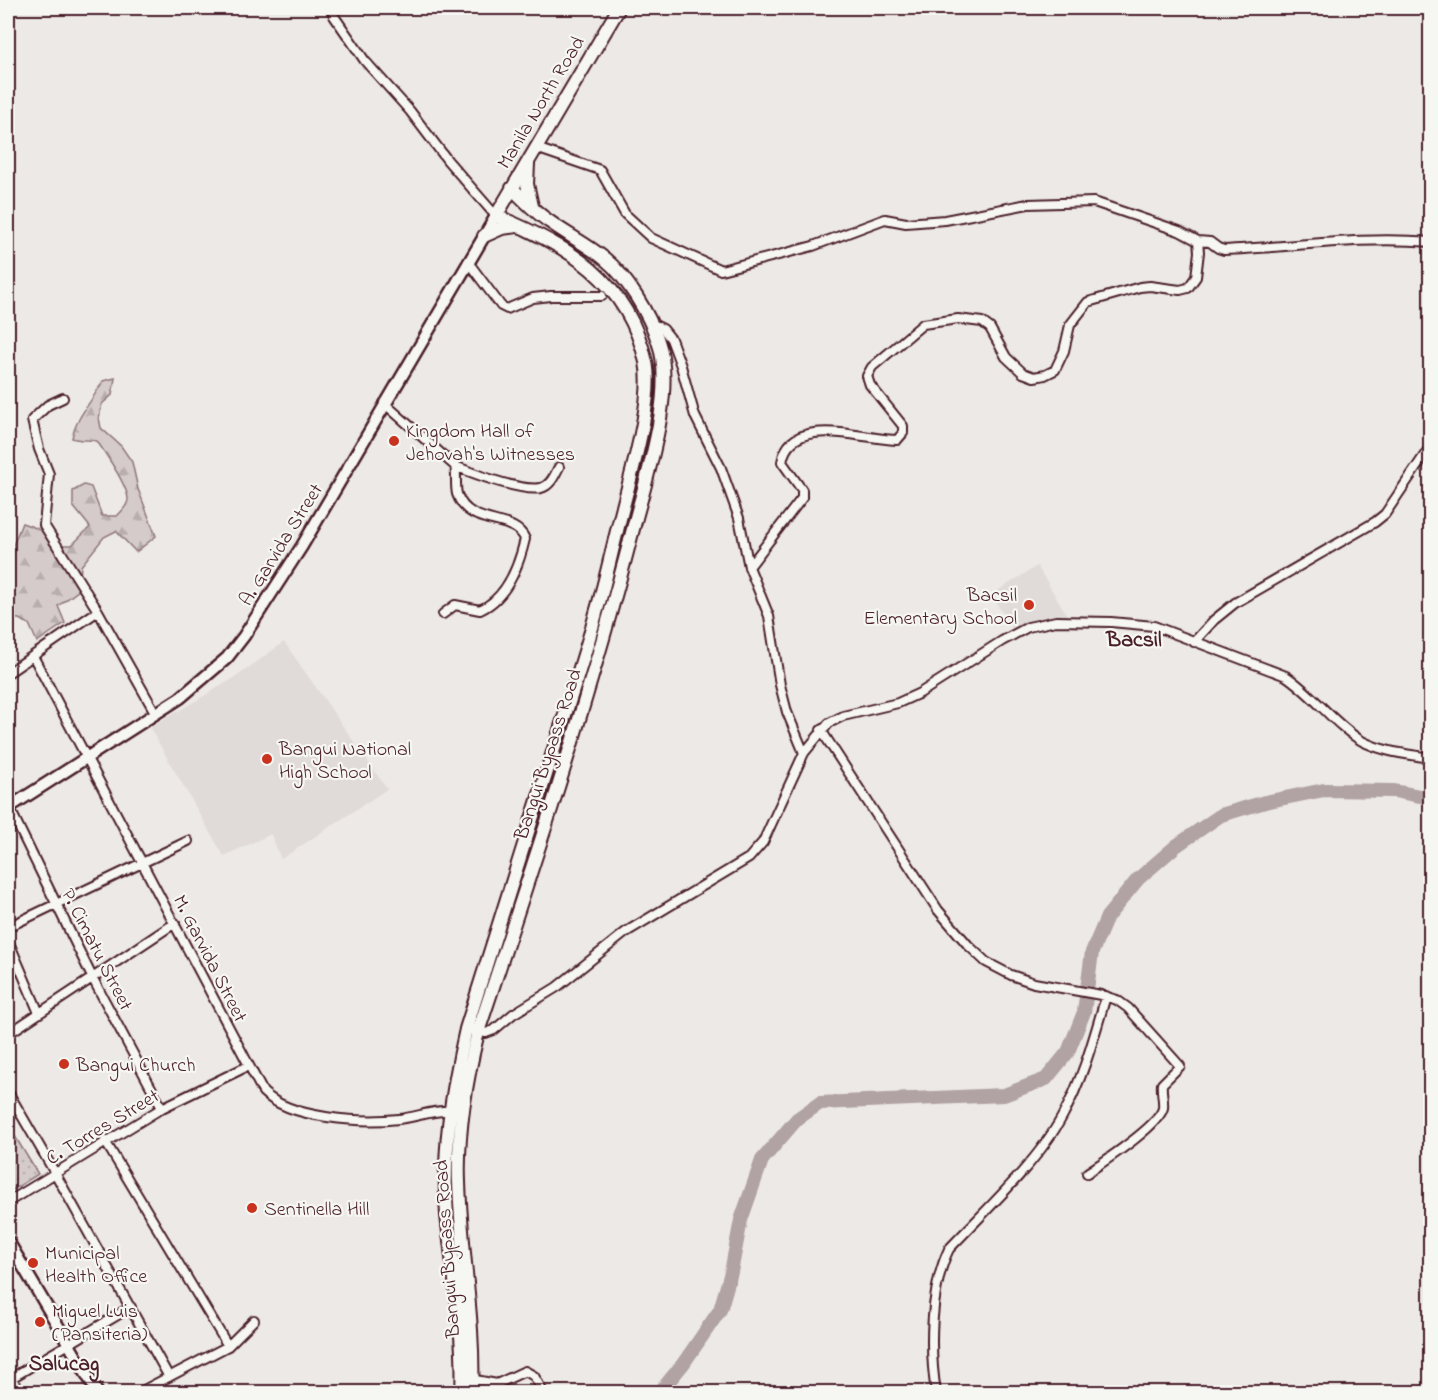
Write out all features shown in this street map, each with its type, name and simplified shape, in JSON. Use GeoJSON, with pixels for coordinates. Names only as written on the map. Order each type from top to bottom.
{"type":"FeatureCollection","features":[{"type":"Feature","properties":{"kind":"highway","name":"Manila North Road"},"geometry":{"type":"LineString","coordinates":[[496,216],[619,8]]}},
{"type":"Feature","properties":{"kind":"highway"},"geometry":{"type":"LineString","coordinates":[[528,160],[527,184],[532,207]]}},
{"type":"Feature","properties":{"kind":"highway","name":"Bangui Bypass Road"},"geometry":{"type":"LineString","coordinates":[[472,1031],[590,685],[649,466],[662,409],[665,384],[659,342],[651,323],[621,275],[605,259],[546,219],[512,188]]}},
{"type":"Feature","properties":{"kind":"highway","name":"Bangui Bypass Road"},"geometry":{"type":"LineString","coordinates":[[462,1392],[467,1379],[472,1326],[459,1181],[457,1112],[471,1062],[472,1031],[596,615],[645,408],[647,365],[634,327],[609,286],[595,271],[543,236],[496,216]]}},
{"type":"Feature","properties":{"kind":"highway"},"geometry":{"type":"LineString","coordinates":[[484,236],[502,228],[520,226]]}},
{"type":"Feature","properties":{"kind":"highway"},"geometry":{"type":"LineString","coordinates":[[567,252],[576,239]]}},
{"type":"Feature","properties":{"kind":"highway","name":"Bangui Bypass Road"},"geometry":{"type":"LineString","coordinates":[[467,1379],[472,1392]]}},
{"type":"Feature","properties":{"kind":"main road","name":"A. Garvida Street"},"geometry":{"type":"LineString","coordinates":[[8,807],[156,714],[195,687],[226,658],[244,636],[302,546],[496,216]]}},
{"type":"Feature","properties":{"kind":"main road"},"geometry":{"type":"LineString","coordinates":[[8,1241],[97,1392]]}},
{"type":"Feature","properties":{"kind":"street"},"geometry":{"type":"LineString","coordinates":[[332,8],[365,61],[410,111],[448,161],[496,216]]}},
{"type":"Feature","properties":{"kind":"street"},"geometry":{"type":"LineString","coordinates":[[536,148],[600,170],[625,214],[651,238],[721,270],[813,246],[885,219],[906,223],[945,220],[1028,204],[1094,202],[1179,231],[1197,241],[1210,242],[1224,250],[1354,241],[1431,242]]}},
{"type":"Feature","properties":{"kind":"street"},"geometry":{"type":"LineString","coordinates":[[749,567],[802,498],[802,490],[782,462],[789,442],[801,436],[814,434],[848,433],[897,440],[903,433],[903,426],[870,385],[867,376],[872,367],[923,324],[957,319],[982,322],[990,328],[1006,357],[1023,373],[1034,377],[1045,375],[1054,370],[1064,351],[1070,325],[1088,302],[1140,287],[1180,290],[1188,288],[1196,277],[1199,252],[1197,241]]}},
{"type":"Feature","properties":{"kind":"street"},"geometry":{"type":"LineString","coordinates":[[468,262],[501,306],[507,309],[534,298],[564,295],[602,296]]}},
{"type":"Feature","properties":{"kind":"street"},"geometry":{"type":"LineString","coordinates":[[651,323],[667,333],[675,351],[695,416],[721,468],[739,518],[749,567],[769,616],[780,685],[787,712],[804,753]]}},
{"type":"Feature","properties":{"kind":"street"},"geometry":{"type":"LineString","coordinates":[[63,398],[48,405],[32,420],[39,449],[49,474],[44,525],[98,610],[156,714]]}},
{"type":"Feature","properties":{"kind":"street"},"geometry":{"type":"LineString","coordinates":[[384,403],[455,466],[486,478],[522,487],[541,488],[554,478],[559,467]]}},
{"type":"Feature","properties":{"kind":"street"},"geometry":{"type":"LineString","coordinates":[[1194,642],[1214,620],[1235,603],[1385,514],[1431,447]]}},
{"type":"Feature","properties":{"kind":"street"},"geometry":{"type":"LineString","coordinates":[[443,614],[455,605],[480,610],[495,599],[516,569],[525,539],[513,527],[477,517],[465,508],[458,495],[455,466]]}},
{"type":"Feature","properties":{"kind":"street"},"geometry":{"type":"LineString","coordinates":[[8,673],[98,610]]}},
{"type":"Feature","properties":{"kind":"street"},"geometry":{"type":"LineString","coordinates":[[472,1031],[494,1030],[513,1014],[557,987],[626,932],[749,858],[762,842],[804,753],[829,723],[843,716],[888,706],[920,693],[1002,641],[1040,623],[1073,621],[1161,628],[1286,676],[1303,688],[1360,740],[1385,750],[1431,758]]}},
{"type":"Feature","properties":{"kind":"street","name":"M. Garvida Street"},"geometry":{"type":"LineString","coordinates":[[33,656],[248,1066],[270,1100],[305,1113],[383,1120],[402,1119],[442,1110],[457,1112]]}},
{"type":"Feature","properties":{"kind":"street"},"geometry":{"type":"LineString","coordinates":[[821,730],[938,910],[986,962],[1011,975],[1034,983],[1103,995],[1117,1000],[1128,1008],[1180,1066],[1162,1084],[1163,1106],[1159,1116],[1118,1153],[1087,1173]]}},
{"type":"Feature","properties":{"kind":"street","name":"P. Cimatu Street"},"geometry":{"type":"LineString","coordinates":[[8,807],[92,977],[162,1108]]}},
{"type":"Feature","properties":{"kind":"street"},"geometry":{"type":"LineString","coordinates":[[8,927],[188,842]]}},
{"type":"Feature","properties":{"kind":"street"},"geometry":{"type":"LineString","coordinates":[[8,1034],[175,923]]}},
{"type":"Feature","properties":{"kind":"street"},"geometry":{"type":"LineString","coordinates":[[8,940],[39,1013]]}},
{"type":"Feature","properties":{"kind":"street"},"geometry":{"type":"LineString","coordinates":[[936,1392],[933,1322],[942,1262],[949,1249],[1034,1157],[1062,1117],[1076,1089],[1089,1053],[1103,995]]}},
{"type":"Feature","properties":{"kind":"street","name":"C. Torres Street"},"geometry":{"type":"LineString","coordinates":[[8,1202],[162,1108],[248,1066]]}},
{"type":"Feature","properties":{"kind":"street"},"geometry":{"type":"LineString","coordinates":[[8,1093],[56,1173],[169,1377]]}},
{"type":"Feature","properties":{"kind":"street"},"geometry":{"type":"LineString","coordinates":[[105,1141],[228,1346]]}},
{"type":"Feature","properties":{"kind":"street"},"geometry":{"type":"LineString","coordinates":[[20,1392],[8,1377],[131,1307]]}},
{"type":"Feature","properties":{"kind":"street"},"geometry":{"type":"LineString","coordinates":[[140,1392],[228,1346],[254,1320]]}},
{"type":"Feature","properties":{"kind":"street"},"geometry":{"type":"LineString","coordinates":[[467,1379],[497,1384],[525,1371],[534,1376],[543,1392]]}},
{"type":"Feature","properties":{"kind":"shaded area","name":"Bacsil Elementary School"},"geometry":{"type":"Polygon","coordinates":[[[1037,566],[1067,615],[1034,619],[1014,630],[991,595],[1037,566]]]}},
{"type":"Feature","properties":{"kind":"shaded area","name":"Bangui National High School"},"geometry":{"type":"Polygon","coordinates":[[[284,642],[387,789],[281,859],[271,834],[224,856],[150,728],[236,677],[284,642]]]}},
{"type":"Feature","properties":{"kind":"green space"},"geometry":{"type":"Polygon","coordinates":[[[115,378],[112,395],[102,404],[99,418],[101,428],[121,446],[132,462],[138,489],[156,536],[136,552],[116,531],[104,537],[81,566],[79,590],[58,606],[65,623],[37,642],[29,624],[19,619],[8,618],[8,558],[22,523],[36,528],[63,545],[72,545],[90,527],[73,506],[73,491],[84,485],[91,487],[102,516],[117,516],[125,507],[128,500],[125,487],[97,441],[72,438],[81,416],[103,381],[115,378]]]}},
{"type":"Feature","properties":{"kind":"green space"},"geometry":{"type":"Polygon","coordinates":[[[13,1133],[38,1174],[8,1193],[8,1136],[13,1133]]]}},
{"type":"Feature","properties":{"kind":"waterway"},"geometry":{"type":"LineString","coordinates":[[660,1392],[683,1364],[720,1310],[731,1272],[741,1220],[762,1160],[797,1119],[820,1103],[1004,1095],[1046,1079],[1068,1052],[1084,1012],[1092,952],[1107,917],[1138,879],[1176,846],[1221,815],[1265,802],[1324,790],[1394,791],[1430,798]]}},
{"type":"Feature","properties":{"kind":"place","name":"Kingdom Hall of Jehovah's Witnesses"},"geometry":{"type":"Point","coordinates":[394,441]}},
{"type":"Feature","properties":{"kind":"place","name":"Bacsil Elementary School"},"geometry":{"type":"Point","coordinates":[1029,605]}},
{"type":"Feature","properties":{"kind":"place","name":"Bangui National High School"},"geometry":{"type":"Point","coordinates":[267,759]}},
{"type":"Feature","properties":{"kind":"place","name":"Bangui Church"},"geometry":{"type":"Point","coordinates":[64,1064]}},
{"type":"Feature","properties":{"kind":"place","name":"Sentinella Hill"},"geometry":{"type":"Point","coordinates":[252,1208]}},
{"type":"Feature","properties":{"kind":"place","name":"Municipal Health Office"},"geometry":{"type":"Point","coordinates":[33,1263]}},
{"type":"Feature","properties":{"kind":"place","name":"Miguel Luis (Pansiteria)"},"geometry":{"type":"Point","coordinates":[40,1322]}},
{"type":"Feature","properties":{"kind":"district","name":"Bacsil"},"geometry":{"type":"Point","coordinates":[1134,638]}},
{"type":"Feature","properties":{"kind":"district","name":"Salucag"},"geometry":{"type":"Point","coordinates":[64,1363]}}]}
